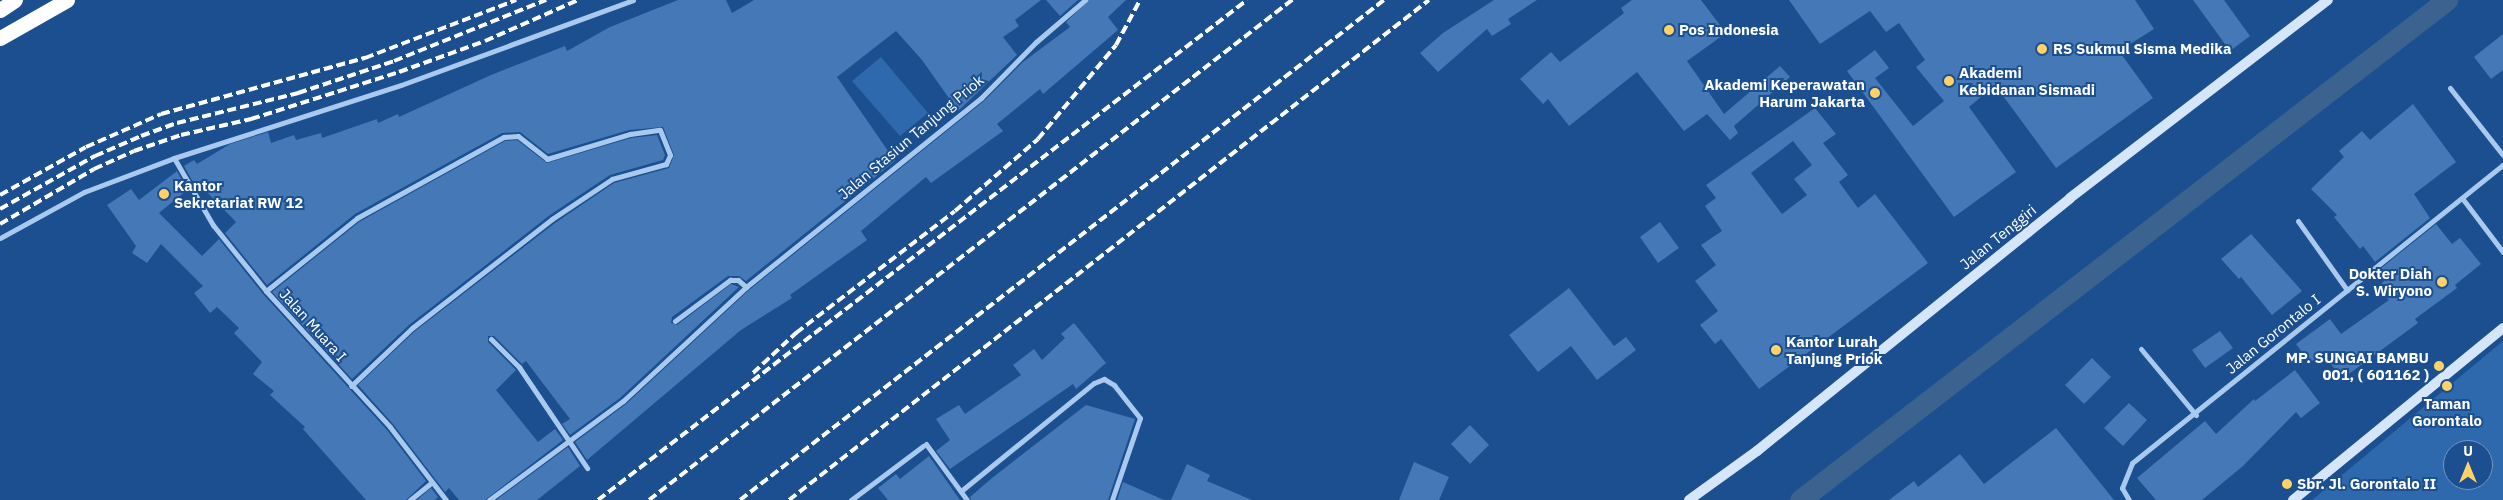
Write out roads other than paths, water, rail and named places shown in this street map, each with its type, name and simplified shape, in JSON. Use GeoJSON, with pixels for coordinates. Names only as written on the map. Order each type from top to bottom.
{"type":"FeatureCollection","features":[{"type":"Feature","properties":{"kind":"highway"},"geometry":{"type":"LineString","coordinates":[[0,10],[15,0]]}},
{"type":"Feature","properties":{"kind":"highway"},"geometry":{"type":"LineString","coordinates":[[0,38],[67,0]]}},
{"type":"Feature","properties":{"kind":"street"},"geometry":{"type":"LineString","coordinates":[[0,238],[84,192],[174,158],[401,86],[633,0]]}},
{"type":"Feature","properties":{"kind":"street","name":"Jalan Stasiun Tanjung Priok"},"geometry":{"type":"LineString","coordinates":[[490,500],[634,392],[746,287],[981,98],[1036,42],[1086,0]]}},
{"type":"Feature","properties":{"kind":"street","name":"Jalan Tenggiri"},"geometry":{"type":"LineString","coordinates":[[1688,500],[1757,451],[2062,204],[2328,0]]}},
{"type":"Feature","properties":{"kind":"street"},"geometry":{"type":"LineString","coordinates":[[2450,88],[2503,155]]}},
{"type":"Feature","properties":{"kind":"street"},"geometry":{"type":"LineString","coordinates":[[266,290],[357,218],[504,137],[518,136],[547,159],[630,134],[660,130],[670,155],[666,164],[612,179],[552,219],[412,328],[351,386]]}},
{"type":"Feature","properties":{"kind":"street","name":"Jalan Muara I"},"geometry":{"type":"LineString","coordinates":[[174,158],[213,226],[266,290],[390,427],[431,483],[446,500]]}},
{"type":"Feature","properties":{"kind":"street","name":"Jalan Gorontalo I"},"geometry":{"type":"LineString","coordinates":[[2129,500],[2122,488],[2132,463],[2196,414],[2503,165]]}},
{"type":"Feature","properties":{"kind":"street"},"geometry":{"type":"LineString","coordinates":[[2462,198],[2503,252]]}},
{"type":"Feature","properties":{"kind":"street"},"geometry":{"type":"LineString","coordinates":[[2298,221],[2348,290]]}},
{"type":"Feature","properties":{"kind":"street"},"geometry":{"type":"LineString","coordinates":[[675,321],[730,280],[738,280],[746,287]]}},
{"type":"Feature","properties":{"kind":"street"},"geometry":{"type":"LineString","coordinates":[[2292,500],[2503,328]]}},
{"type":"Feature","properties":{"kind":"street"},"geometry":{"type":"LineString","coordinates":[[492,339],[519,367],[587,468]]}},
{"type":"Feature","properties":{"kind":"street"},"geometry":{"type":"LineString","coordinates":[[2141,350],[2196,414]]}},
{"type":"Feature","properties":{"kind":"street"},"geometry":{"type":"LineString","coordinates":[[961,491],[1094,383],[1104,379],[1114,385],[1140,418],[1112,500]]}},
{"type":"Feature","properties":{"kind":"street"},"geometry":{"type":"LineString","coordinates":[[851,500],[924,445],[967,500]]}},
{"type":"Feature","properties":{"kind":"street"},"geometry":{"type":"LineString","coordinates":[[410,500],[431,483]]}},
{"type":"Feature","properties":{"kind":"waterway"},"geometry":{"type":"LineString","coordinates":[[1800,500],[2447,0]]}},
{"type":"Feature","properties":{"kind":"railway"},"geometry":{"type":"LineString","coordinates":[[0,195],[86,147],[161,114],[365,58],[516,0]]}},
{"type":"Feature","properties":{"kind":"railway"},"geometry":{"type":"LineString","coordinates":[[0,209],[95,156],[141,136],[177,123],[298,93],[394,61],[546,0]]}},
{"type":"Feature","properties":{"kind":"railway"},"geometry":{"type":"LineString","coordinates":[[0,224],[94,169],[134,151],[181,135],[251,119],[399,72],[485,41],[578,0]]}},
{"type":"Feature","properties":{"kind":"railway"},"geometry":{"type":"LineString","coordinates":[[753,373],[796,333],[955,211],[1038,139],[1116,45],[1140,0]]}},
{"type":"Feature","properties":{"kind":"railway"},"geometry":{"type":"LineString","coordinates":[[598,500],[1247,0]]}},
{"type":"Feature","properties":{"kind":"railway"},"geometry":{"type":"LineString","coordinates":[[649,500],[1292,0]]}},
{"type":"Feature","properties":{"kind":"railway"},"geometry":{"type":"LineString","coordinates":[[740,500],[1384,0]]}},
{"type":"Feature","properties":{"kind":"railway"},"geometry":{"type":"LineString","coordinates":[[789,500],[1429,0]]}},
{"type":"Feature","properties":{"kind":"place","name":"Pos Indonesia"},"geometry":{"type":"Point","coordinates":[1669,30]}},
{"type":"Feature","properties":{"kind":"place","name":"RS Sukmul Sisma Medika"},"geometry":{"type":"Point","coordinates":[2042,49]}},
{"type":"Feature","properties":{"kind":"place","name":"Akademi Kebidanan Sismadi"},"geometry":{"type":"Point","coordinates":[1949,81]}},
{"type":"Feature","properties":{"kind":"place","name":"Akademi Keperawatan Harum Jakarta"},"geometry":{"type":"Point","coordinates":[1875,93]}},
{"type":"Feature","properties":{"kind":"place","name":"Kantor Sekretariat RW 12"},"geometry":{"type":"Point","coordinates":[164,194]}},
{"type":"Feature","properties":{"kind":"place","name":"Dokter Diah S. Wiryono"},"geometry":{"type":"Point","coordinates":[2442,282]}},
{"type":"Feature","properties":{"kind":"place","name":"Kantor Lurah Tanjung Priok"},"geometry":{"type":"Point","coordinates":[1776,350]}},
{"type":"Feature","properties":{"kind":"place","name":"MP. SUNGAI BAMBU 001, ( 601162 )"},"geometry":{"type":"Point","coordinates":[2439,366]}},
{"type":"Feature","properties":{"kind":"place","name":"Taman Gorontalo"},"geometry":{"type":"Point","coordinates":[2447,386]}},
{"type":"Feature","properties":{"kind":"place","name":"Sbr. Jl. Gorontalo II"},"geometry":{"type":"Point","coordinates":[2287,484]}}]}
